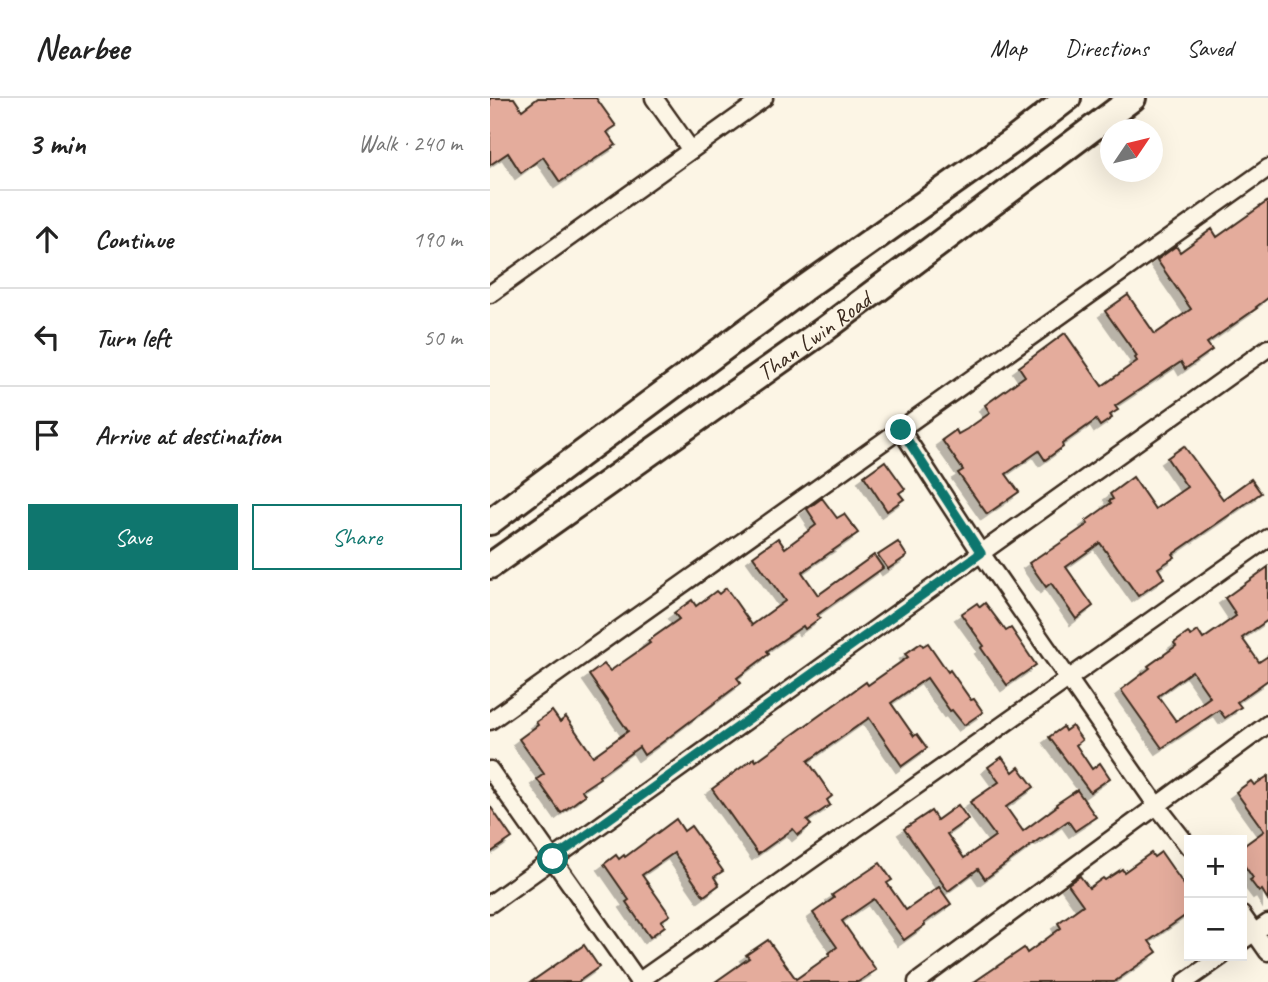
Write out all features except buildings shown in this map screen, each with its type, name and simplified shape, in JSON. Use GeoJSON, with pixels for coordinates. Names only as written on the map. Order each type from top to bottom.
{"type":"FeatureCollection","features":[{"type":"Feature","properties":{"kind":"main road","name":"Than Lwin Road"},"geometry":{"type":"LineString","coordinates":[[490,522],[803,289],[1068,98]]}},
{"type":"Feature","properties":{"kind":"main road","name":"Than Lwin Road"},"geometry":{"type":"LineString","coordinates":[[490,566],[825,328],[1133,98]]}},
{"type":"Feature","properties":{"kind":"street"},"geometry":{"type":"LineString","coordinates":[[654,98],[691,150]]}},
{"type":"Feature","properties":{"kind":"street"},"geometry":{"type":"LineString","coordinates":[[490,294],[764,98]]}},
{"type":"Feature","properties":{"kind":"street"},"geometry":{"type":"LineString","coordinates":[[490,721],[1268,168]]}},
{"type":"Feature","properties":{"kind":"street"},"geometry":{"type":"LineString","coordinates":[[490,904],[1268,348]]}},
{"type":"Feature","properties":{"kind":"street"},"geometry":{"type":"LineString","coordinates":[[901,430],[981,553],[1157,806],[1184,841]]}},
{"type":"Feature","properties":{"kind":"street"},"geometry":{"type":"LineString","coordinates":[[490,770],[639,982],[1268,538]]}},
{"type":"Feature","properties":{"kind":"street"},"geometry":{"type":"LineString","coordinates":[[917,982],[1268,724]]}},
{"type":"Feature","properties":{"kind":"street"},"geometry":{"type":"LineString","coordinates":[[1255,932],[1268,952]]}},
{"type":"Feature","properties":{"kind":"street"},"geometry":{"type":"LineString","coordinates":[[1185,982],[1215,961]]}},
{"type":"Feature","properties":{"kind":"route"},"geometry":{"type":"LineString","coordinates":[[553,859],[981,553],[901,430]]}}]}
